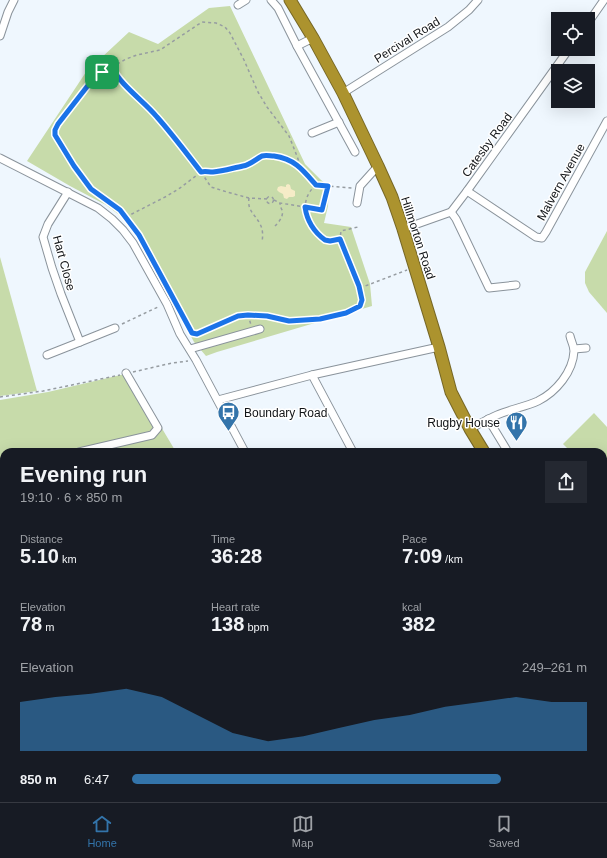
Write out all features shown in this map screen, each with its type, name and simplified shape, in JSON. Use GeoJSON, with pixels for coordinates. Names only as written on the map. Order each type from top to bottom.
{"type":"FeatureCollection","features":[{"type":"Feature","properties":{"kind":"highway","name":"Hillmorton Road"},"geometry":{"type":"LineString","coordinates":[[290,0],[343,93],[392,197],[415,267],[451,392],[482,448]]}},
{"type":"Feature","properties":{"kind":"street"},"geometry":{"type":"LineString","coordinates":[[0,36],[8,12],[14,0]]}},
{"type":"Feature","properties":{"kind":"street"},"geometry":{"type":"LineString","coordinates":[[238,5],[246,0]]}},
{"type":"Feature","properties":{"kind":"street"},"geometry":{"type":"LineString","coordinates":[[271,0],[278,8],[355,152]]}},
{"type":"Feature","properties":{"kind":"street","name":"Percival Road"},"geometry":{"type":"LineString","coordinates":[[343,93],[448,27],[469,10],[478,0]]}},
{"type":"Feature","properties":{"kind":"street"},"geometry":{"type":"LineString","coordinates":[[595,12],[604,0]]}},
{"type":"Feature","properties":{"kind":"street"},"geometry":{"type":"LineString","coordinates":[[298,46],[313,38]]}},
{"type":"Feature","properties":{"kind":"street","name":"Catesby Road"},"geometry":{"type":"LineString","coordinates":[[451,212],[564,56]]}},
{"type":"Feature","properties":{"kind":"street","name":"Malvern Avenue"},"geometry":{"type":"LineString","coordinates":[[467,191],[536,237],[542,238],[607,121]]}},
{"type":"Feature","properties":{"kind":"street"},"geometry":{"type":"LineString","coordinates":[[312,133],[339,122]]}},
{"type":"Feature","properties":{"kind":"street"},"geometry":{"type":"LineString","coordinates":[[0,158],[98,208],[123,230],[133,243],[167,304],[180,334],[190,349],[243,448]]}},
{"type":"Feature","properties":{"kind":"street"},"geometry":{"type":"LineString","coordinates":[[357,203],[360,186],[378,166]]}},
{"type":"Feature","properties":{"kind":"street","name":"Hart Close"},"geometry":{"type":"LineString","coordinates":[[68,192],[48,224],[43,237],[61,294],[80,342]]}},
{"type":"Feature","properties":{"kind":"street"},"geometry":{"type":"LineString","coordinates":[[403,229],[451,212],[456,219],[489,288],[516,285]]}},
{"type":"Feature","properties":{"kind":"street"},"geometry":{"type":"LineString","coordinates":[[47,355],[114,328]]}},
{"type":"Feature","properties":{"kind":"street"},"geometry":{"type":"LineString","coordinates":[[190,349],[260,329]]}},
{"type":"Feature","properties":{"kind":"street"},"geometry":{"type":"LineString","coordinates":[[470,429],[499,414],[538,402],[558,386],[571,364],[574,349],[570,336]]}},
{"type":"Feature","properties":{"kind":"street"},"geometry":{"type":"LineString","coordinates":[[218,400],[312,375],[439,347]]}},
{"type":"Feature","properties":{"kind":"street"},"geometry":{"type":"LineString","coordinates":[[574,349],[586,348]]}},
{"type":"Feature","properties":{"kind":"street"},"geometry":{"type":"LineString","coordinates":[[96,448],[152,435],[158,428],[126,373]]}},
{"type":"Feature","properties":{"kind":"street"},"geometry":{"type":"LineString","coordinates":[[312,375],[351,448]]}},
{"type":"Feature","properties":{"kind":"street"},"geometry":{"type":"LineString","coordinates":[[488,419],[506,448]]}},
{"type":"Feature","properties":{"kind":"path"},"geometry":{"type":"LineString","coordinates":[[301,167],[289,136],[267,107],[258,92],[230,33],[225,27],[216,23],[202,22],[160,50],[126,59],[102,72],[93,79],[55,130],[55,135],[74,166],[91,189],[120,210],[139,235],[192,333],[197,334],[238,316],[267,316],[289,321],[320,319],[346,313],[360,306],[362,300],[360,288],[340,239],[341,231],[358,227]]}},
{"type":"Feature","properties":{"kind":"path"},"geometry":{"type":"LineString","coordinates":[[112,67],[124,84],[157,117],[201,172],[211,187],[249,198],[267,199],[271,196],[274,200],[280,203],[322,210],[328,186]]}},
{"type":"Feature","properties":{"kind":"path"},"geometry":{"type":"LineString","coordinates":[[126,217],[167,196],[201,172],[212,172],[244,166],[263,156],[288,159],[301,167],[316,185],[352,188],[364,182]]}},
{"type":"Feature","properties":{"kind":"path"},"geometry":{"type":"LineString","coordinates":[[316,185],[309,194],[305,207],[307,218],[313,228],[325,240],[330,241],[340,239]]}},
{"type":"Feature","properties":{"kind":"path"},"geometry":{"type":"LineString","coordinates":[[249,198],[248,204],[250,209],[262,228],[262,242]]}},
{"type":"Feature","properties":{"kind":"path"},"geometry":{"type":"LineString","coordinates":[[267,199],[268,202],[271,203],[274,200]]}},
{"type":"Feature","properties":{"kind":"path"},"geometry":{"type":"LineString","coordinates":[[275,226],[279,222],[282,215],[280,203]]}},
{"type":"Feature","properties":{"kind":"path"},"geometry":{"type":"LineString","coordinates":[[360,288],[415,267]]}},
{"type":"Feature","properties":{"kind":"path"},"geometry":{"type":"LineString","coordinates":[[114,328],[167,304]]}},
{"type":"Feature","properties":{"kind":"path"},"geometry":{"type":"LineString","coordinates":[[248,315],[252,331]]}},
{"type":"Feature","properties":{"kind":"path"},"geometry":{"type":"LineString","coordinates":[[0,397],[43,391],[172,363],[196,360]]}},
{"type":"Feature","properties":{"kind":"green space"},"geometry":{"type":"Polygon","coordinates":[[[230,6],[305,164],[329,186],[328,206],[324,223],[351,227],[370,284],[372,306],[206,356],[194,342],[139,238],[118,214],[106,205],[27,161],[86,72],[129,32],[158,44],[209,8],[230,6]]]}},
{"type":"Feature","properties":{"kind":"green space"},"geometry":{"type":"Polygon","coordinates":[[[607,231],[607,313],[589,292],[585,283],[585,272],[607,231]]]}},
{"type":"Feature","properties":{"kind":"green space"},"geometry":{"type":"Polygon","coordinates":[[[0,257],[37,391],[0,396],[0,257]]]}},
{"type":"Feature","properties":{"kind":"green space"},"geometry":{"type":"Polygon","coordinates":[[[129,373],[174,448],[0,448],[0,400],[48,392],[129,373]]]}},
{"type":"Feature","properties":{"kind":"green space"},"geometry":{"type":"Polygon","coordinates":[[[594,413],[607,427],[607,448],[567,448],[563,444],[594,413]]]}},
{"type":"Feature","properties":{"kind":"sand"},"geometry":{"type":"Polygon","coordinates":[[[288,184],[290,185],[291,189],[295,191],[295,196],[287,199],[284,198],[283,194],[277,190],[278,187],[286,187],[288,184]]]}},
{"type":"Feature","properties":{"kind":"place","name":"Boundary Road"},"geometry":{"type":"Point","coordinates":[228,432]}},
{"type":"Feature","properties":{"kind":"place","name":"Rugby House"},"geometry":{"type":"Point","coordinates":[516,442]}},
{"type":"Feature","properties":{"kind":"route"},"geometry":{"type":"LineString","coordinates":[[112,67],[124,84],[157,117],[201,172],[212,172],[244,166],[263,156],[278,157],[288,159],[301,167],[316,185],[328,186],[322,210],[305,207],[305,212],[313,228],[321,237],[330,241],[340,239],[359,286],[362,300],[360,306],[346,313],[320,319],[289,321],[267,316],[238,316],[197,334],[192,333],[139,235],[120,210],[91,189],[74,166],[55,135],[55,130],[58,124],[93,79],[102,72],[112,67]]}}]}
